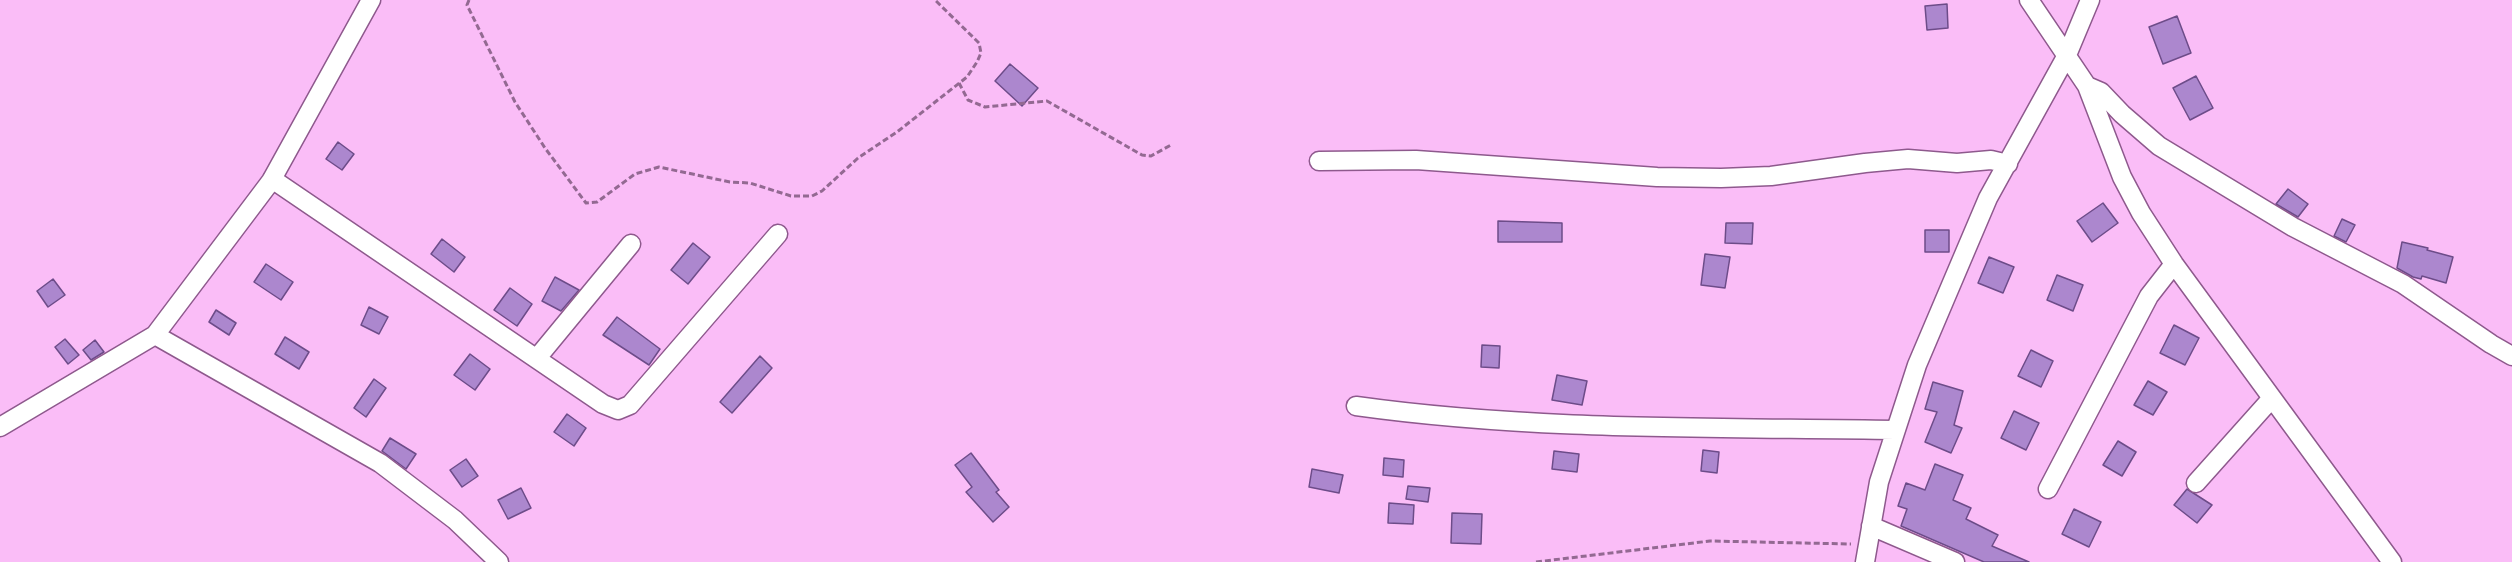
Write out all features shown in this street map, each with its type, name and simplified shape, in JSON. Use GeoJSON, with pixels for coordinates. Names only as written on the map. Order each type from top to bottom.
{"type":"FeatureCollection","features":[{"type":"Feature","properties":{"kind":"street"},"geometry":{"type":"LineString","coordinates":[[0,427],[155,335],[272,179],[371,0]]}},
{"type":"Feature","properties":{"kind":"street"},"geometry":{"type":"LineString","coordinates":[[2029,0],[2087,86],[2122,177],[2141,213],[2174,264],[2391,562]]}},
{"type":"Feature","properties":{"kind":"street"},"geometry":{"type":"LineString","coordinates":[[1866,553],[1879,482],[1917,365],[1988,198],[2067,55],[2090,0]]}},
{"type":"Feature","properties":{"kind":"street"},"geometry":{"type":"LineString","coordinates":[[2087,86],[2101,92],[2159,146],[2293,227],[2403,284],[2512,356]]}},
{"type":"Feature","properties":{"kind":"street"},"geometry":{"type":"LineString","coordinates":[[1318,162],[1416,160],[1604,174],[1721,178],[1791,174],[1908,159],[1950,163],[1991,160],[2008,164]]}},
{"type":"Feature","properties":{"kind":"street"},"geometry":{"type":"LineString","coordinates":[[272,179],[608,407],[618,410],[626,408],[778,234]]}},
{"type":"Feature","properties":{"kind":"street"},"geometry":{"type":"LineString","coordinates":[[537,358],[631,244]]}},
{"type":"Feature","properties":{"kind":"street"},"geometry":{"type":"LineString","coordinates":[[2048,489],[2149,296],[2174,264]]}},
{"type":"Feature","properties":{"kind":"street"},"geometry":{"type":"LineString","coordinates":[[155,335],[380,463],[455,520],[500,562]]}},
{"type":"Feature","properties":{"kind":"street"},"geometry":{"type":"LineString","coordinates":[[2196,483],[2272,398]]}},
{"type":"Feature","properties":{"kind":"street"},"geometry":{"type":"LineString","coordinates":[[1356,406],[1491,421],[1575,425],[1895,430]]}},
{"type":"Feature","properties":{"kind":"street"},"geometry":{"type":"LineString","coordinates":[[1871,526],[1955,562]]}},
{"type":"Feature","properties":{"kind":"path"},"geometry":{"type":"LineString","coordinates":[[469,0],[467,5],[515,102],[545,148],[586,203],[597,202],[635,174],[659,167],[730,182],[750,183],[791,196],[812,196],[822,191],[858,158],[897,132],[967,77],[977,62],[981,53],[979,43],[935,0]]}},
{"type":"Feature","properties":{"kind":"path"},"geometry":{"type":"LineString","coordinates":[[959,83],[968,100],[985,107],[1047,101],[1142,154],[1151,156],[1171,145]]}},
{"type":"Feature","properties":{"kind":"path"},"geometry":{"type":"LineString","coordinates":[[1536,562],[1710,541],[1866,553]]}},
{"type":"Feature","properties":{"kind":"building"},"geometry":{"type":"Polygon","coordinates":[[[1947,4],[1948,28],[1927,30],[1925,6],[1947,4]]]}},
{"type":"Feature","properties":{"kind":"building"},"geometry":{"type":"Polygon","coordinates":[[[2177,16],[2191,53],[2163,64],[2149,27],[2177,16]]]}},
{"type":"Feature","properties":{"kind":"building"},"geometry":{"type":"Polygon","coordinates":[[[1010,64],[1038,88],[1022,106],[995,81],[1010,64]]]}},
{"type":"Feature","properties":{"kind":"building"},"geometry":{"type":"Polygon","coordinates":[[[2196,76],[2213,108],[2190,120],[2173,88],[2196,76]]]}},
{"type":"Feature","properties":{"kind":"building"},"geometry":{"type":"Polygon","coordinates":[[[338,142],[354,154],[342,170],[326,159],[338,142]]]}},
{"type":"Feature","properties":{"kind":"building"},"geometry":{"type":"Polygon","coordinates":[[[2288,189],[2308,204],[2298,217],[2276,204],[2288,189]]]}},
{"type":"Feature","properties":{"kind":"building"},"geometry":{"type":"Polygon","coordinates":[[[2103,203],[2118,223],[2092,242],[2077,221],[2103,203]]]}},
{"type":"Feature","properties":{"kind":"building"},"geometry":{"type":"Polygon","coordinates":[[[2342,219],[2355,225],[2346,242],[2334,236],[2342,219]]]}},
{"type":"Feature","properties":{"kind":"building"},"geometry":{"type":"Polygon","coordinates":[[[1498,221],[1562,223],[1562,242],[1498,242],[1498,221]]]}},
{"type":"Feature","properties":{"kind":"building"},"geometry":{"type":"Polygon","coordinates":[[[1726,223],[1753,223],[1752,244],[1725,243],[1726,223]]]}},
{"type":"Feature","properties":{"kind":"building"},"geometry":{"type":"Polygon","coordinates":[[[1925,230],[1949,230],[1949,252],[1925,252],[1925,230]]]}},
{"type":"Feature","properties":{"kind":"building"},"geometry":{"type":"Polygon","coordinates":[[[442,239],[465,257],[454,272],[431,254],[442,239]]]}},
{"type":"Feature","properties":{"kind":"building"},"geometry":{"type":"Polygon","coordinates":[[[2402,242],[2453,257],[2446,283],[2422,276],[2421,279],[2413,277],[2397,268],[2402,242]]]}},
{"type":"Feature","properties":{"kind":"building"},"geometry":{"type":"Polygon","coordinates":[[[693,243],[710,257],[688,284],[671,270],[693,243]]]}},
{"type":"Feature","properties":{"kind":"building"},"geometry":{"type":"Polygon","coordinates":[[[1705,254],[1730,257],[1725,288],[1701,285],[1705,254]]]}},
{"type":"Feature","properties":{"kind":"building"},"geometry":{"type":"Polygon","coordinates":[[[1989,257],[2014,267],[2003,293],[1978,283],[1989,257]]]}},
{"type":"Feature","properties":{"kind":"building"},"geometry":{"type":"Polygon","coordinates":[[[266,264],[293,282],[281,300],[254,282],[266,264]]]}},
{"type":"Feature","properties":{"kind":"building"},"geometry":{"type":"Polygon","coordinates":[[[2057,275],[2083,285],[2073,311],[2047,300],[2057,275]]]}},
{"type":"Feature","properties":{"kind":"building"},"geometry":{"type":"Polygon","coordinates":[[[555,277],[579,290],[561,311],[542,301],[555,277]]]}},
{"type":"Feature","properties":{"kind":"building"},"geometry":{"type":"Polygon","coordinates":[[[53,279],[65,295],[48,307],[37,291],[53,279]]]}},
{"type":"Feature","properties":{"kind":"building"},"geometry":{"type":"Polygon","coordinates":[[[510,288],[532,304],[517,326],[494,310],[510,288]]]}},
{"type":"Feature","properties":{"kind":"building"},"geometry":{"type":"Polygon","coordinates":[[[369,307],[388,317],[379,334],[361,325],[369,307]]]}},
{"type":"Feature","properties":{"kind":"building"},"geometry":{"type":"Polygon","coordinates":[[[216,310],[236,323],[229,335],[209,322],[216,310]]]}},
{"type":"Feature","properties":{"kind":"building"},"geometry":{"type":"Polygon","coordinates":[[[617,317],[660,349],[649,365],[603,335],[617,317]]]}},
{"type":"Feature","properties":{"kind":"building"},"geometry":{"type":"Polygon","coordinates":[[[2174,325],[2199,338],[2185,365],[2160,353],[2174,325]]]}},
{"type":"Feature","properties":{"kind":"building"},"geometry":{"type":"Polygon","coordinates":[[[285,337],[309,352],[299,369],[275,354],[285,337]]]}},
{"type":"Feature","properties":{"kind":"building"},"geometry":{"type":"Polygon","coordinates":[[[65,339],[79,355],[68,364],[55,347],[65,339]]]}},
{"type":"Feature","properties":{"kind":"building"},"geometry":{"type":"Polygon","coordinates":[[[95,340],[104,352],[91,360],[83,350],[95,340]]]}},
{"type":"Feature","properties":{"kind":"building"},"geometry":{"type":"Polygon","coordinates":[[[1482,345],[1500,346],[1499,368],[1481,367],[1482,345]]]}},
{"type":"Feature","properties":{"kind":"building"},"geometry":{"type":"Polygon","coordinates":[[[2031,350],[2053,361],[2041,387],[2018,376],[2031,350]]]}},
{"type":"Feature","properties":{"kind":"building"},"geometry":{"type":"Polygon","coordinates":[[[470,354],[490,369],[475,390],[454,375],[470,354]]]}},
{"type":"Feature","properties":{"kind":"building"},"geometry":{"type":"Polygon","coordinates":[[[760,356],[772,368],[732,413],[720,402],[760,356]]]}},
{"type":"Feature","properties":{"kind":"building"},"geometry":{"type":"Polygon","coordinates":[[[1557,375],[1587,381],[1582,405],[1552,400],[1557,375]]]}},
{"type":"Feature","properties":{"kind":"building"},"geometry":{"type":"Polygon","coordinates":[[[374,379],[386,388],[366,417],[354,408],[374,379]]]}},
{"type":"Feature","properties":{"kind":"building"},"geometry":{"type":"Polygon","coordinates":[[[2148,381],[2167,392],[2153,415],[2134,405],[2148,381]]]}},
{"type":"Feature","properties":{"kind":"building"},"geometry":{"type":"Polygon","coordinates":[[[1933,382],[1963,391],[1954,425],[1962,428],[1951,453],[1925,442],[1937,412],[1925,409],[1933,382]]]}},
{"type":"Feature","properties":{"kind":"building"},"geometry":{"type":"Polygon","coordinates":[[[2014,411],[2039,423],[2026,450],[2001,438],[2014,411]]]}},
{"type":"Feature","properties":{"kind":"building"},"geometry":{"type":"Polygon","coordinates":[[[567,414],[586,428],[574,446],[554,432],[567,414]]]}},
{"type":"Feature","properties":{"kind":"building"},"geometry":{"type":"Polygon","coordinates":[[[390,438],[416,454],[406,469],[382,451],[390,438]]]}},
{"type":"Feature","properties":{"kind":"building"},"geometry":{"type":"Polygon","coordinates":[[[2118,441],[2136,452],[2122,476],[2103,465],[2118,441]]]}},
{"type":"Feature","properties":{"kind":"building"},"geometry":{"type":"Polygon","coordinates":[[[1703,450],[1719,452],[1717,473],[1701,471],[1703,450]]]}},
{"type":"Feature","properties":{"kind":"building"},"geometry":{"type":"Polygon","coordinates":[[[1554,451],[1579,454],[1577,472],[1552,469],[1554,451]]]}},
{"type":"Feature","properties":{"kind":"building"},"geometry":{"type":"Polygon","coordinates":[[[971,453],[999,490],[996,492],[1009,507],[993,522],[966,492],[972,487],[955,465],[971,453]]]}},
{"type":"Feature","properties":{"kind":"building"},"geometry":{"type":"Polygon","coordinates":[[[1384,458],[1404,460],[1403,477],[1383,475],[1384,458]]]}},
{"type":"Feature","properties":{"kind":"building"},"geometry":{"type":"Polygon","coordinates":[[[466,459],[478,476],[462,487],[450,470],[466,459]]]}},
{"type":"Feature","properties":{"kind":"building"},"geometry":{"type":"Polygon","coordinates":[[[1935,464],[1963,475],[1953,500],[1971,508],[1966,519],[1998,535],[1992,546],[2029,562],[1984,562],[1901,526],[1907,509],[1898,506],[1906,483],[1925,490],[1935,464]]]}},
{"type":"Feature","properties":{"kind":"building"},"geometry":{"type":"Polygon","coordinates":[[[1312,469],[1343,475],[1339,493],[1309,487],[1312,469]]]}},
{"type":"Feature","properties":{"kind":"building"},"geometry":{"type":"Polygon","coordinates":[[[1408,486],[1430,488],[1428,502],[1406,499],[1408,486]]]}},
{"type":"Feature","properties":{"kind":"building"},"geometry":{"type":"Polygon","coordinates":[[[521,488],[531,508],[508,519],[498,500],[521,488]]]}},
{"type":"Feature","properties":{"kind":"building"},"geometry":{"type":"Polygon","coordinates":[[[2187,489],[2212,505],[2197,523],[2174,505],[2187,489]]]}},
{"type":"Feature","properties":{"kind":"building"},"geometry":{"type":"Polygon","coordinates":[[[1389,503],[1414,505],[1413,524],[1388,523],[1389,503]]]}},
{"type":"Feature","properties":{"kind":"building"},"geometry":{"type":"Polygon","coordinates":[[[2074,509],[2101,522],[2089,547],[2062,534],[2074,509]]]}},
{"type":"Feature","properties":{"kind":"building"},"geometry":{"type":"Polygon","coordinates":[[[1452,513],[1482,514],[1481,544],[1451,543],[1452,513]]]}}]}
